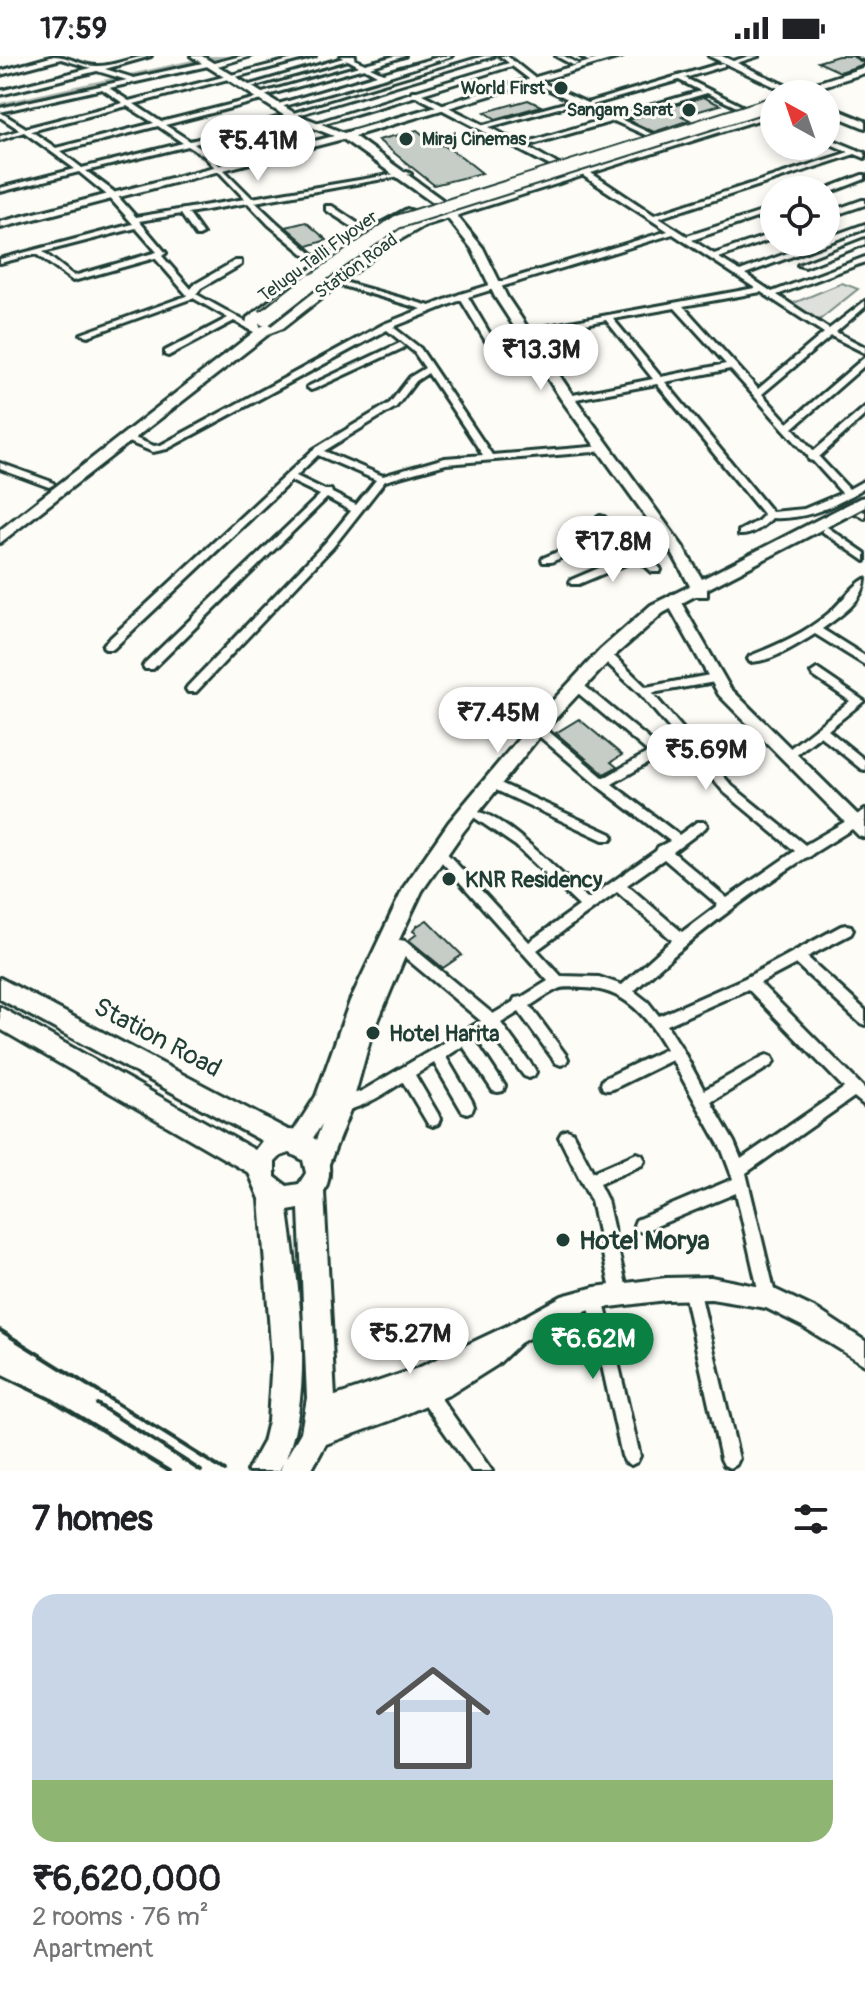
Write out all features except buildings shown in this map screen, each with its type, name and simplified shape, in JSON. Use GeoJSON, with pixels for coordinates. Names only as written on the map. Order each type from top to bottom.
{"type":"FeatureCollection","features":[{"type":"Feature","properties":{"kind":"main road"},"geometry":{"type":"LineString","coordinates":[[530,78],[603,56]]}},
{"type":"Feature","properties":{"kind":"main road"},"geometry":{"type":"LineString","coordinates":[[0,223],[221,168],[530,78],[618,56]]}},
{"type":"Feature","properties":{"kind":"main road"},"geometry":{"type":"LineString","coordinates":[[702,56],[764,80]]}},
{"type":"Feature","properties":{"kind":"main road"},"geometry":{"type":"LineString","coordinates":[[714,56],[726,64]]}},
{"type":"Feature","properties":{"kind":"main road"},"geometry":{"type":"LineString","coordinates":[[204,62],[292,116],[342,133],[404,175],[444,208],[477,248],[524,333],[672,545],[669,552],[683,597]]}},
{"type":"Feature","properties":{"kind":"main road"},"geometry":{"type":"LineString","coordinates":[[840,82],[865,76]]}},
{"type":"Feature","properties":{"kind":"main road"},"geometry":{"type":"LineString","coordinates":[[840,85],[865,76]]}},
{"type":"Feature","properties":{"kind":"main road"},"geometry":{"type":"LineString","coordinates":[[840,88],[865,76]]}},
{"type":"Feature","properties":{"kind":"main road"},"geometry":{"type":"LineString","coordinates":[[265,324],[252,321],[368,233],[392,220],[444,208],[556,167],[743,108],[760,108]]}},
{"type":"Feature","properties":{"kind":"main road","name":"Station Road"},"geometry":{"type":"LineString","coordinates":[[0,523],[265,324],[278,325],[399,234],[444,208],[585,173],[760,112]]}},
{"type":"Feature","properties":{"kind":"main road","name":"Telugu Talli Flyover"},"geometry":{"type":"LineString","coordinates":[[265,324],[367,249],[424,216],[760,112]]}},
{"type":"Feature","properties":{"kind":"main road"},"geometry":{"type":"LineString","coordinates":[[840,112],[865,123]]}},
{"type":"Feature","properties":{"kind":"main road","name":"Station Road"},"geometry":{"type":"LineString","coordinates":[[0,538],[265,324]]}},
{"type":"Feature","properties":{"kind":"main road"},"geometry":{"type":"LineString","coordinates":[[273,1195],[300,1196],[315,1175],[341,1105],[359,1040],[419,900],[443,854],[508,762],[580,688],[683,597],[827,530],[861,507]]}},
{"type":"Feature","properties":{"kind":"main road"},"geometry":{"type":"LineString","coordinates":[[302,1448],[285,1402],[281,1262],[273,1195],[260,1177],[260,1166],[265,1155],[292,1143],[326,1100],[360,1001],[414,887],[479,815],[543,733],[629,632],[683,597],[861,507]]}},
{"type":"Feature","properties":{"kind":"main road","name":"Station Road"},"geometry":{"type":"LineString","coordinates":[[0,988],[292,1143]]}},
{"type":"Feature","properties":{"kind":"main road"},"geometry":{"type":"LineString","coordinates":[[0,1017],[260,1166]]}},
{"type":"Feature","properties":{"kind":"main road"},"geometry":{"type":"LineString","coordinates":[[292,1143],[307,1146],[315,1175],[302,1448]]}},
{"type":"Feature","properties":{"kind":"main road"},"geometry":{"type":"LineString","coordinates":[[249,1471],[302,1448]]}},
{"type":"Feature","properties":{"kind":"main road"},"geometry":{"type":"LineString","coordinates":[[262,1471],[302,1448]]}},
{"type":"Feature","properties":{"kind":"street"},"geometry":{"type":"LineString","coordinates":[[0,93],[148,56]]}},
{"type":"Feature","properties":{"kind":"street"},"geometry":{"type":"LineString","coordinates":[[0,112],[128,78],[248,56]]}},
{"type":"Feature","properties":{"kind":"street"},"geometry":{"type":"LineString","coordinates":[[0,138],[312,56]]}},
{"type":"Feature","properties":{"kind":"street"},"geometry":{"type":"LineString","coordinates":[[55,150],[402,56]]}},
{"type":"Feature","properties":{"kind":"street"},"geometry":{"type":"LineString","coordinates":[[277,106],[449,56]]}},
{"type":"Feature","properties":{"kind":"street"},"geometry":{"type":"LineString","coordinates":[[0,190],[292,116],[491,56]]}},
{"type":"Feature","properties":{"kind":"street"},"geometry":{"type":"LineString","coordinates":[[503,56],[530,78],[652,136]]}},
{"type":"Feature","properties":{"kind":"street"},"geometry":{"type":"LineString","coordinates":[[559,56],[583,60]]}},
{"type":"Feature","properties":{"kind":"street"},"geometry":{"type":"LineString","coordinates":[[586,105],[756,56]]}},
{"type":"Feature","properties":{"kind":"street"},"geometry":{"type":"LineString","coordinates":[[859,56],[865,58]]}},
{"type":"Feature","properties":{"kind":"street"},"geometry":{"type":"LineString","coordinates":[[0,73],[61,57],[128,78]]}},
{"type":"Feature","properties":{"kind":"street"},"geometry":{"type":"LineString","coordinates":[[246,87],[349,57],[556,167]]}},
{"type":"Feature","properties":{"kind":"street"},"geometry":{"type":"LineString","coordinates":[[316,124],[513,64]]}},
{"type":"Feature","properties":{"kind":"street"},"geometry":{"type":"LineString","coordinates":[[680,78],[743,108]]}},
{"type":"Feature","properties":{"kind":"street"},"geometry":{"type":"LineString","coordinates":[[102,86],[191,143],[221,168],[249,200],[322,267]]}},
{"type":"Feature","properties":{"kind":"street"},"geometry":{"type":"LineString","coordinates":[[520,146],[707,91]]}},
{"type":"Feature","properties":{"kind":"street"},"geometry":{"type":"LineString","coordinates":[[483,127],[578,101]]}},
{"type":"Feature","properties":{"kind":"street"},"geometry":{"type":"LineString","coordinates":[[0,112],[82,168],[162,251],[73,279],[38,252]]}},
{"type":"Feature","properties":{"kind":"street"},"geometry":{"type":"LineString","coordinates":[[840,145],[865,156]]}},
{"type":"Feature","properties":{"kind":"street"},"geometry":{"type":"LineString","coordinates":[[653,218],[855,152]]}},
{"type":"Feature","properties":{"kind":"street"},"geometry":{"type":"LineString","coordinates":[[585,173],[829,332],[865,350]]}},
{"type":"Feature","properties":{"kind":"street"},"geometry":{"type":"LineString","coordinates":[[0,261],[183,212],[404,175]]}},
{"type":"Feature","properties":{"kind":"street"},"geometry":{"type":"LineString","coordinates":[[840,186],[865,177]]}},
{"type":"Feature","properties":{"kind":"street"},"geometry":{"type":"LineString","coordinates":[[840,211],[865,202]]}},
{"type":"Feature","properties":{"kind":"street"},"geometry":{"type":"LineString","coordinates":[[329,208],[368,233]]}},
{"type":"Feature","properties":{"kind":"street"},"geometry":{"type":"LineString","coordinates":[[183,212],[199,234]]}},
{"type":"Feature","properties":{"kind":"street"},"geometry":{"type":"LineString","coordinates":[[686,239],[760,215]]}},
{"type":"Feature","properties":{"kind":"street"},"geometry":{"type":"LineString","coordinates":[[840,236],[865,226]]}},
{"type":"Feature","properties":{"kind":"street"},"geometry":{"type":"LineString","coordinates":[[127,438],[153,449],[164,447],[326,357],[429,308],[673,232]]}},
{"type":"Feature","properties":{"kind":"street"},"geometry":{"type":"LineString","coordinates":[[714,257],[760,240]]}},
{"type":"Feature","properties":{"kind":"street"},"geometry":{"type":"LineString","coordinates":[[802,265],[865,241]]}},
{"type":"Feature","properties":{"kind":"street"},"geometry":{"type":"LineString","coordinates":[[157,255],[191,294],[234,318],[265,324]]}},
{"type":"Feature","properties":{"kind":"street"},"geometry":{"type":"LineString","coordinates":[[739,274],[787,256]]}},
{"type":"Feature","properties":{"kind":"street"},"geometry":{"type":"LineString","coordinates":[[771,295],[865,259]]}},
{"type":"Feature","properties":{"kind":"street"},"geometry":{"type":"LineString","coordinates":[[85,334],[176,303],[238,263]]}},
{"type":"Feature","properties":{"kind":"street"},"geometry":{"type":"LineString","coordinates":[[336,281],[429,308]]}},
{"type":"Feature","properties":{"kind":"street"},"geometry":{"type":"LineString","coordinates":[[524,333],[762,289]]}},
{"type":"Feature","properties":{"kind":"street"},"geometry":{"type":"LineString","coordinates":[[463,296],[499,356]]}},
{"type":"Feature","properties":{"kind":"street"},"geometry":{"type":"LineString","coordinates":[[757,394],[865,303]]}},
{"type":"Feature","properties":{"kind":"street"},"geometry":{"type":"LineString","coordinates":[[678,306],[812,458],[861,507]]}},
{"type":"Feature","properties":{"kind":"street"},"geometry":{"type":"LineString","coordinates":[[168,353],[234,318]]}},
{"type":"Feature","properties":{"kind":"street"},"geometry":{"type":"LineString","coordinates":[[608,318],[769,515]]}},
{"type":"Feature","properties":{"kind":"street"},"geometry":{"type":"LineString","coordinates":[[387,326],[412,343],[490,458]]}},
{"type":"Feature","properties":{"kind":"street"},"geometry":{"type":"LineString","coordinates":[[311,387],[400,346]]}},
{"type":"Feature","properties":{"kind":"street"},"geometry":{"type":"LineString","coordinates":[[326,357],[348,370]]}},
{"type":"Feature","properties":{"kind":"street"},"geometry":{"type":"LineString","coordinates":[[788,428],[865,360]]}},
{"type":"Feature","properties":{"kind":"street"},"geometry":{"type":"LineString","coordinates":[[568,399],[731,366]]}},
{"type":"Feature","properties":{"kind":"street"},"geometry":{"type":"LineString","coordinates":[[109,646],[317,451],[393,405],[413,379],[429,369]]}},
{"type":"Feature","properties":{"kind":"street"},"geometry":{"type":"LineString","coordinates":[[812,458],[865,410]]}},
{"type":"Feature","properties":{"kind":"street"},"geometry":{"type":"LineString","coordinates":[[192,689],[358,510],[382,479],[429,464],[603,449]]}},
{"type":"Feature","properties":{"kind":"street"},"geometry":{"type":"LineString","coordinates":[[317,451],[382,479]]}},
{"type":"Feature","properties":{"kind":"street"},"geometry":{"type":"LineString","coordinates":[[0,466],[49,484]]}},
{"type":"Feature","properties":{"kind":"street"},"geometry":{"type":"LineString","coordinates":[[289,476],[328,492],[358,510]]}},
{"type":"Feature","properties":{"kind":"street"},"geometry":{"type":"LineString","coordinates":[[861,507],[865,483]]}},
{"type":"Feature","properties":{"kind":"street"},"geometry":{"type":"LineString","coordinates":[[149,666],[328,492]]}},
{"type":"Feature","properties":{"kind":"street"},"geometry":{"type":"LineString","coordinates":[[743,533],[762,523],[769,515],[861,507]]}},
{"type":"Feature","properties":{"kind":"street"},"geometry":{"type":"LineString","coordinates":[[600,519],[656,570]]}},
{"type":"Feature","properties":{"kind":"street"},"geometry":{"type":"LineString","coordinates":[[827,530],[865,558]]}},
{"type":"Feature","properties":{"kind":"street"},"geometry":{"type":"LineString","coordinates":[[547,560],[613,532]]}},
{"type":"Feature","properties":{"kind":"street"},"geometry":{"type":"LineString","coordinates":[[575,582],[638,555]]}},
{"type":"Feature","properties":{"kind":"street"},"geometry":{"type":"LineString","coordinates":[[754,659],[816,630],[845,606],[865,582]]}},
{"type":"Feature","properties":{"kind":"street"},"geometry":{"type":"LineString","coordinates":[[624,991],[679,938],[725,903],[861,823],[786,756],[715,678],[690,631],[683,597]]}},
{"type":"Feature","properties":{"kind":"street"},"geometry":{"type":"LineString","coordinates":[[816,630],[865,661]]}},
{"type":"Feature","properties":{"kind":"street"},"geometry":{"type":"LineString","coordinates":[[611,660],[644,691],[728,789],[806,853]]}},
{"type":"Feature","properties":{"kind":"street"},"geometry":{"type":"LineString","coordinates":[[786,756],[858,701],[817,673]]}},
{"type":"Feature","properties":{"kind":"street"},"geometry":{"type":"LineString","coordinates":[[644,691],[715,678]]}},
{"type":"Feature","properties":{"kind":"street"},"geometry":{"type":"LineString","coordinates":[[580,688],[655,752],[640,765],[603,784]]}},
{"type":"Feature","properties":{"kind":"street"},"geometry":{"type":"LineString","coordinates":[[820,730],[865,766]]}},
{"type":"Feature","properties":{"kind":"street"},"geometry":{"type":"LineString","coordinates":[[543,733],[603,784],[677,840]]}},
{"type":"Feature","properties":{"kind":"street"},"geometry":{"type":"LineString","coordinates":[[500,787],[607,837]]}},
{"type":"Feature","properties":{"kind":"street"},"geometry":{"type":"LineString","coordinates":[[479,815],[520,843],[588,907]]}},
{"type":"Feature","properties":{"kind":"street"},"geometry":{"type":"LineString","coordinates":[[528,950],[619,886],[662,850],[701,825]]}},
{"type":"Feature","properties":{"kind":"street"},"geometry":{"type":"LineString","coordinates":[[662,850],[725,903]]}},
{"type":"Feature","properties":{"kind":"street"},"geometry":{"type":"LineString","coordinates":[[443,854],[558,982]]}},
{"type":"Feature","properties":{"kind":"street"},"geometry":{"type":"LineString","coordinates":[[619,886],[679,938]]}},
{"type":"Feature","properties":{"kind":"street"},"geometry":{"type":"LineString","coordinates":[[657,1023],[750,982],[846,930]]}},
{"type":"Feature","properties":{"kind":"street"},"geometry":{"type":"LineString","coordinates":[[400,945],[490,1020],[529,1072]]}},
{"type":"Feature","properties":{"kind":"street"},"geometry":{"type":"LineString","coordinates":[[798,957],[865,1019]]}},
{"type":"Feature","properties":{"kind":"street"},"geometry":{"type":"LineString","coordinates":[[341,1105],[367,1096],[558,982],[599,983],[624,991],[657,1023],[704,1098],[740,1177],[768,1298]]}},
{"type":"Feature","properties":{"kind":"street"},"geometry":{"type":"LineString","coordinates":[[642,1225],[740,1177],[860,1094],[750,982]]}},
{"type":"Feature","properties":{"kind":"street"},"geometry":{"type":"LineString","coordinates":[[520,1002],[561,1059]]}},
{"type":"Feature","properties":{"kind":"street"},"geometry":{"type":"LineString","coordinates":[[465,1037],[498,1086]]}},
{"type":"Feature","properties":{"kind":"street"},"geometry":{"type":"LineString","coordinates":[[608,1084],[676,1051]]}},
{"type":"Feature","properties":{"kind":"street"},"geometry":{"type":"LineString","coordinates":[[437,1055],[467,1106]]}},
{"type":"Feature","properties":{"kind":"street"},"geometry":{"type":"LineString","coordinates":[[704,1098],[767,1061]]}},
{"type":"Feature","properties":{"kind":"street"},"geometry":{"type":"LineString","coordinates":[[406,1073],[433,1119]]}},
{"type":"Feature","properties":{"kind":"street"},"geometry":{"type":"LineString","coordinates":[[567,1137],[591,1180],[620,1294]]}},
{"type":"Feature","properties":{"kind":"street"},"geometry":{"type":"LineString","coordinates":[[591,1180],[637,1160]]}},
{"type":"Feature","properties":{"kind":"street"},"geometry":{"type":"LineString","coordinates":[[302,1448],[421,1378],[517,1333],[562,1307],[595,1298],[691,1288],[737,1290],[768,1298],[810,1318],[865,1354]]}},
{"type":"Feature","properties":{"kind":"street"},"geometry":{"type":"LineString","coordinates":[[691,1288],[730,1459]]}},
{"type":"Feature","properties":{"kind":"street"},"geometry":{"type":"LineString","coordinates":[[595,1298],[631,1456]]}},
{"type":"Feature","properties":{"kind":"street"},"geometry":{"type":"LineString","coordinates":[[302,1448],[427,1393],[496,1353],[517,1333]]}},
{"type":"Feature","properties":{"kind":"street"},"geometry":{"type":"LineString","coordinates":[[427,1393],[483,1471]]}},
{"type":"Feature","properties":{"kind":"shaded area"},"geometry":{"type":"Polygon","coordinates":[[[842,283],[858,289],[818,321],[789,305],[842,283]]]}},
{"type":"Feature","properties":{"kind":"waterway"},"geometry":{"type":"LineString","coordinates":[[0,106],[224,56]]}},
{"type":"Feature","properties":{"kind":"railway"},"geometry":{"type":"LineString","coordinates":[[0,1330],[225,1471]]}},
{"type":"Feature","properties":{"kind":"railway"},"geometry":{"type":"LineString","coordinates":[[0,1375],[52,1400],[169,1471]]}},
{"type":"Feature","properties":{"kind":"railway"},"geometry":{"type":"LineString","coordinates":[[97,1404],[201,1471]]}},
{"type":"Feature","properties":{"kind":"place","name":"World First"},"geometry":{"type":"Point","coordinates":[561,88]}},
{"type":"Feature","properties":{"kind":"place","name":"Sangam Sarat"},"geometry":{"type":"Point","coordinates":[689,110]}},
{"type":"Feature","properties":{"kind":"place","name":"Miraj Cinemas"},"geometry":{"type":"Point","coordinates":[406,139]}},
{"type":"Feature","properties":{"kind":"place","name":"KNR Residency"},"geometry":{"type":"Point","coordinates":[449,879]}},
{"type":"Feature","properties":{"kind":"place","name":"Hotel Harita"},"geometry":{"type":"Point","coordinates":[373,1033]}},
{"type":"Feature","properties":{"kind":"place","name":"Hotel Morya"},"geometry":{"type":"Point","coordinates":[563,1240]}}]}
